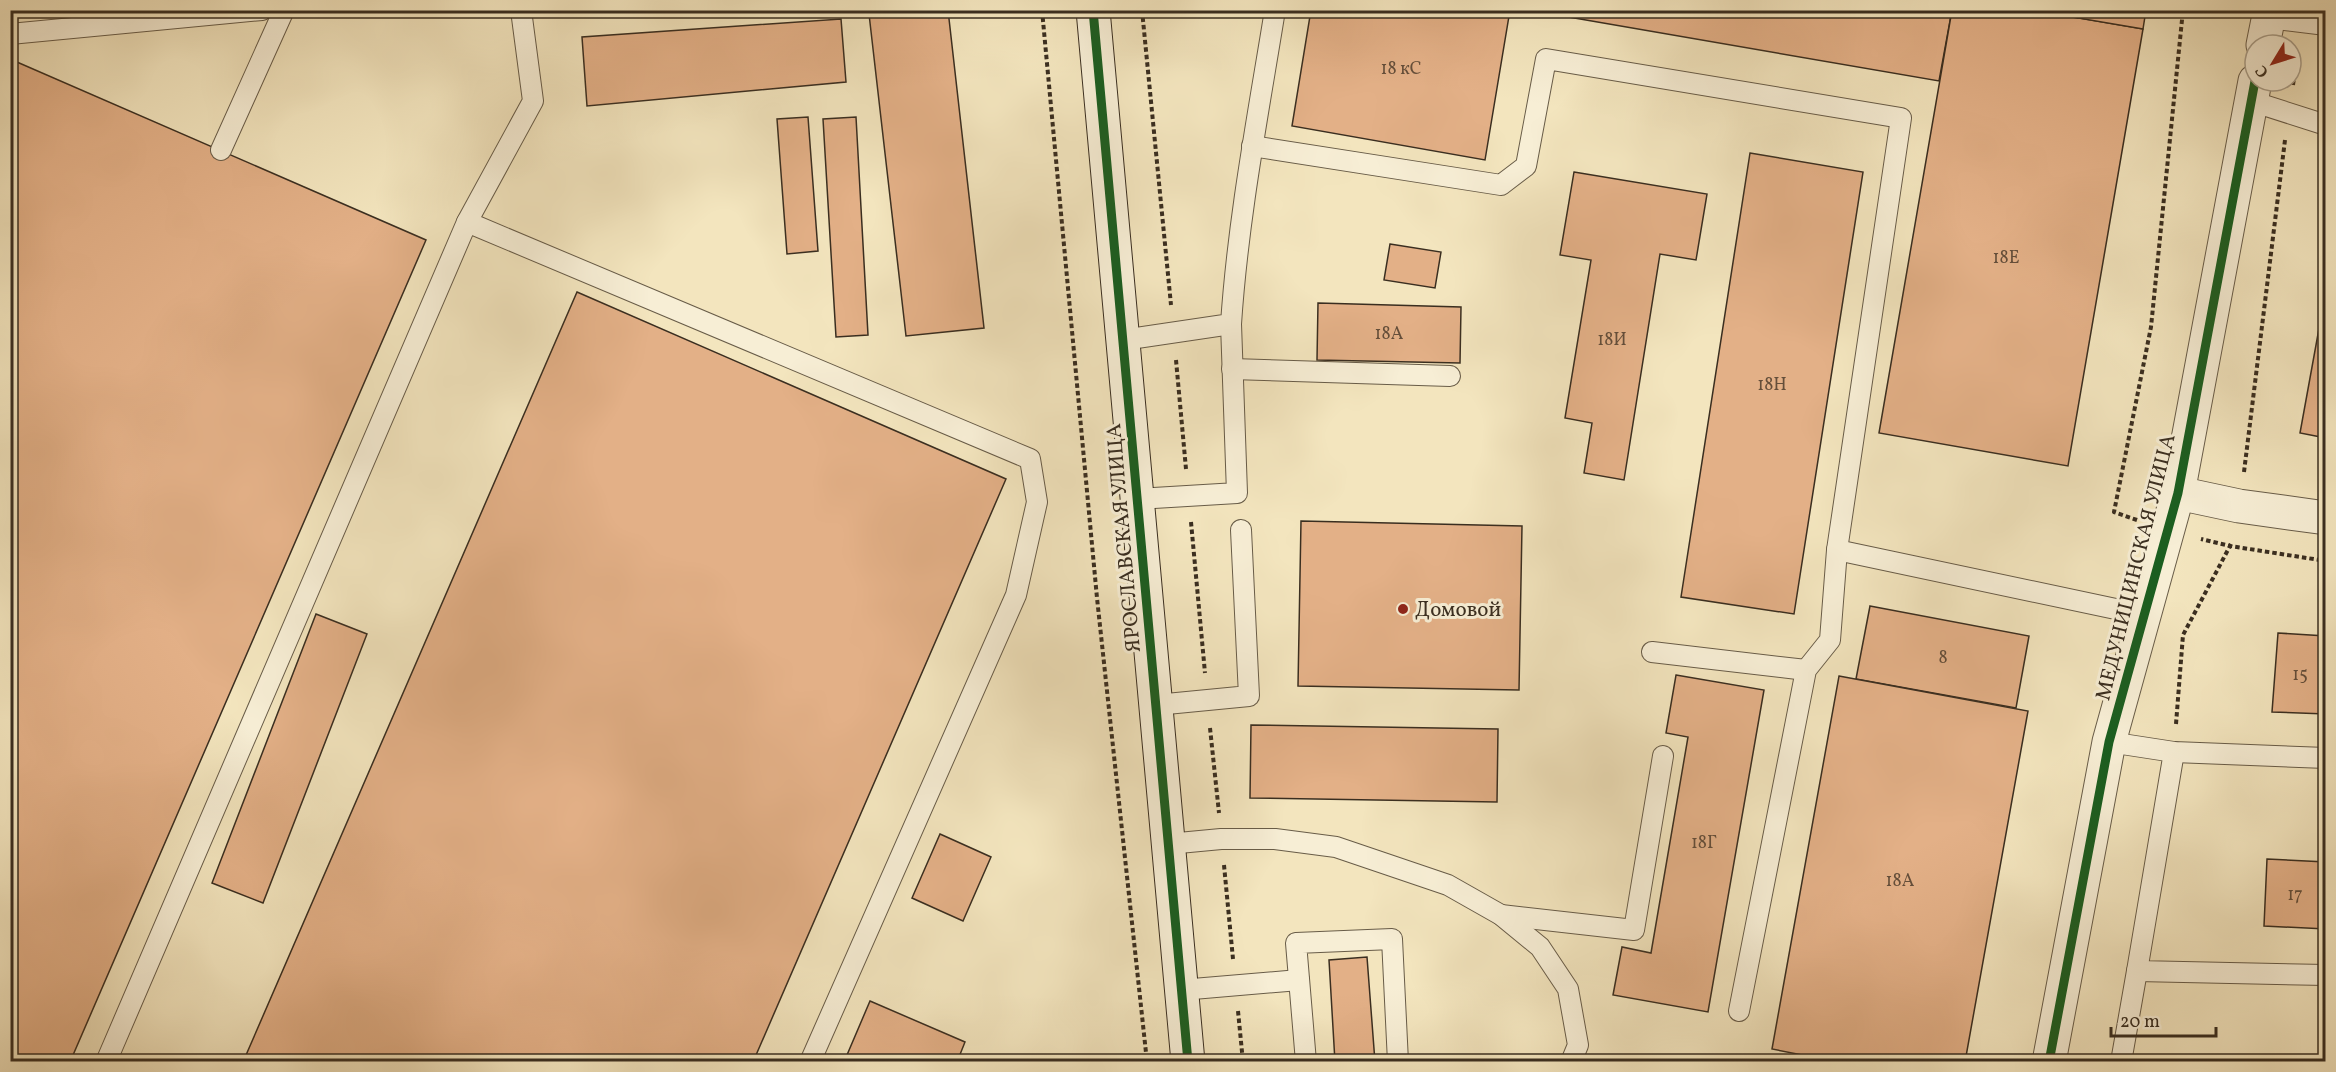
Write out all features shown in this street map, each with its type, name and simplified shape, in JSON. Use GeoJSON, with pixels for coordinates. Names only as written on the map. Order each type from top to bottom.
{"type":"FeatureCollection","features":[{"type":"Feature","properties":{"kind":"street","name":"ЯРОСЛАВСКАЯ УЛИЦА"},"geometry":{"type":"LineString","coordinates":[[1093,10],[1188,1062]]}},
{"type":"Feature","properties":{"kind":"street","name":"МЕДУНИЦИНСКАЯ УЛИЦА"},"geometry":{"type":"LineString","coordinates":[[2049,1062],[2109,742],[2178,493],[2253,93]]}},
{"type":"Feature","properties":{"kind":"street"},"geometry":{"type":"LineString","coordinates":[[2178,493],[2239,506],[2325,518]]}},
{"type":"Feature","properties":{"kind":"lane"},"geometry":{"type":"LineString","coordinates":[[10,34],[262,10]]}},
{"type":"Feature","properties":{"kind":"lane"},"geometry":{"type":"LineString","coordinates":[[221,150],[284,10]]}},
{"type":"Feature","properties":{"kind":"lane"},"geometry":{"type":"LineString","coordinates":[[106,1062],[467,222],[533,101],[521,10]]}},
{"type":"Feature","properties":{"kind":"lane"},"geometry":{"type":"LineString","coordinates":[[1137,499],[1237,493],[1231,324],[1234,280],[1252,147],[1275,10]]}},
{"type":"Feature","properties":{"kind":"lane"},"geometry":{"type":"LineString","coordinates":[[2267,24],[2303,22],[2325,25]]}},
{"type":"Feature","properties":{"kind":"lane"},"geometry":{"type":"LineString","coordinates":[[1252,147],[1501,186],[1526,166],[1546,59],[1901,118],[1837,550],[1830,640],[1806,670],[1739,1011]]}},
{"type":"Feature","properties":{"kind":"lane"},"geometry":{"type":"LineString","coordinates":[[2256,93],[2288,115],[2325,125]]}},
{"type":"Feature","properties":{"kind":"lane"},"geometry":{"type":"LineString","coordinates":[[467,222],[1030,459],[1037,502],[1016,595],[810,1062]]}},
{"type":"Feature","properties":{"kind":"lane"},"geometry":{"type":"LineString","coordinates":[[1123,340],[1231,324]]}},
{"type":"Feature","properties":{"kind":"lane"},"geometry":{"type":"LineString","coordinates":[[1232,369],[1450,376]]}},
{"type":"Feature","properties":{"kind":"lane"},"geometry":{"type":"LineString","coordinates":[[1156,705],[1249,696],[1241,530]]}},
{"type":"Feature","properties":{"kind":"lane"},"geometry":{"type":"LineString","coordinates":[[1837,550],[2144,615]]}},
{"type":"Feature","properties":{"kind":"lane"},"geometry":{"type":"LineString","coordinates":[[1652,652],[1806,670]]}},
{"type":"Feature","properties":{"kind":"lane"},"geometry":{"type":"LineString","coordinates":[[2109,742],[2174,752],[2325,758]]}},
{"type":"Feature","properties":{"kind":"lane"},"geometry":{"type":"LineString","coordinates":[[2121,1062],[2174,752]]}},
{"type":"Feature","properties":{"kind":"lane"},"geometry":{"type":"LineString","coordinates":[[1500,915],[1634,930],[1663,756]]}},
{"type":"Feature","properties":{"kind":"lane"},"geometry":{"type":"LineString","coordinates":[[1168,844],[1221,839],[1275,839],[1336,847],[1448,885],[1500,915],[1540,947],[1568,989],[1578,1045],[1571,1062]]}},
{"type":"Feature","properties":{"kind":"lane"},"geometry":{"type":"LineString","coordinates":[[1306,1062],[1296,943],[1392,939],[1398,1062]]}},
{"type":"Feature","properties":{"kind":"lane"},"geometry":{"type":"LineString","coordinates":[[2137,971],[2325,975]]}},
{"type":"Feature","properties":{"kind":"lane"},"geometry":{"type":"LineString","coordinates":[[1181,990],[1299,980]]}},
{"type":"Feature","properties":{"kind":"path"},"geometry":{"type":"LineString","coordinates":[[1042,10],[1097,598],[1147,1062]]}},
{"type":"Feature","properties":{"kind":"path"},"geometry":{"type":"LineString","coordinates":[[1142,10],[1243,1062]]}},
{"type":"Feature","properties":{"kind":"path"},"geometry":{"type":"LineString","coordinates":[[2303,22],[2288,115],[2239,506],[2230,546],[2325,561]]}},
{"type":"Feature","properties":{"kind":"building"},"geometry":{"type":"Polygon","coordinates":[[[901,10],[948,10],[984,328],[906,336],[869,14],[901,10]]]}},
{"type":"Feature","properties":{"kind":"building"},"geometry":{"type":"Polygon","coordinates":[[[1311,10],[1510,10],[1485,160],[1292,126],[1311,10]]]}},
{"type":"Feature","properties":{"kind":"building"},"geometry":{"type":"Polygon","coordinates":[[[1528,10],[1952,10],[1939,81],[1528,10]]]}},
{"type":"Feature","properties":{"kind":"building"},"geometry":{"type":"Polygon","coordinates":[[[1952,10],[2033,10],[2143,29],[2068,466],[1879,433],[1952,10]]]}},
{"type":"Feature","properties":{"kind":"building"},"geometry":{"type":"Polygon","coordinates":[[[2033,10],[2079,10],[2078,18],[2033,10]]]}},
{"type":"Feature","properties":{"kind":"building"},"geometry":{"type":"Polygon","coordinates":[[[2079,10],[2146,10],[2143,29],[2078,18],[2079,10]]]}},
{"type":"Feature","properties":{"kind":"building"},"geometry":{"type":"Polygon","coordinates":[[[841,19],[846,82],[587,106],[582,37],[841,19]]]}},
{"type":"Feature","properties":{"kind":"building"},"geometry":{"type":"Polygon","coordinates":[[[10,59],[426,240],[70,1062],[10,1062],[10,59]]]}},
{"type":"Feature","properties":{"kind":"building"},"geometry":{"type":"Polygon","coordinates":[[[808,117],[818,251],[787,254],[777,119],[808,117]]]}},
{"type":"Feature","properties":{"kind":"building"},"geometry":{"type":"Polygon","coordinates":[[[856,117],[868,335],[836,337],[823,119],[856,117]]]}},
{"type":"Feature","properties":{"kind":"building"},"geometry":{"type":"Polygon","coordinates":[[[1750,153],[1863,172],[1794,614],[1681,597],[1750,153]]]}},
{"type":"Feature","properties":{"kind":"building"},"geometry":{"type":"Polygon","coordinates":[[[1574,172],[1707,194],[1696,260],[1660,254],[1624,480],[1584,473],[1592,423],[1565,418],[1591,260],[1560,255],[1574,172]]]}},
{"type":"Feature","properties":{"kind":"building"},"geometry":{"type":"Polygon","coordinates":[[[1390,244],[1441,252],[1435,288],[1384,280],[1390,244]]]}},
{"type":"Feature","properties":{"kind":"building"},"geometry":{"type":"Polygon","coordinates":[[[2326,290],[2326,438],[2300,433],[2326,290]]]}},
{"type":"Feature","properties":{"kind":"building"},"geometry":{"type":"Polygon","coordinates":[[[577,292],[1006,479],[753,1062],[243,1062],[577,292]]]}},
{"type":"Feature","properties":{"kind":"building"},"geometry":{"type":"Polygon","coordinates":[[[1318,303],[1461,307],[1460,363],[1317,360],[1318,303]]]}},
{"type":"Feature","properties":{"kind":"building"},"geometry":{"type":"Polygon","coordinates":[[[1301,521],[1522,526],[1519,690],[1298,686],[1301,521]]]}},
{"type":"Feature","properties":{"kind":"building"},"geometry":{"type":"Polygon","coordinates":[[[1870,606],[2029,636],[2016,708],[1856,679],[1870,606]]]}},
{"type":"Feature","properties":{"kind":"building"},"geometry":{"type":"Polygon","coordinates":[[[316,614],[367,634],[263,903],[212,883],[316,614]]]}},
{"type":"Feature","properties":{"kind":"building"},"geometry":{"type":"Polygon","coordinates":[[[2278,633],[2326,636],[2326,714],[2272,712],[2278,633]]]}},
{"type":"Feature","properties":{"kind":"building"},"geometry":{"type":"Polygon","coordinates":[[[1676,675],[1764,690],[1708,1012],[1613,995],[1622,947],[1651,953],[1688,737],[1666,733],[1676,675]]]}},
{"type":"Feature","properties":{"kind":"building"},"geometry":{"type":"Polygon","coordinates":[[[1839,676],[2028,711],[1965,1062],[1838,1062],[1772,1049],[1839,676]]]}},
{"type":"Feature","properties":{"kind":"building"},"geometry":{"type":"Polygon","coordinates":[[[1251,725],[1498,729],[1497,802],[1250,798],[1251,725]]]}},
{"type":"Feature","properties":{"kind":"building"},"geometry":{"type":"Polygon","coordinates":[[[940,834],[991,857],[963,921],[912,898],[940,834]]]}},
{"type":"Feature","properties":{"kind":"building"},"geometry":{"type":"Polygon","coordinates":[[[2267,859],[2326,862],[2326,929],[2264,926],[2267,859]]]}},
{"type":"Feature","properties":{"kind":"building"},"geometry":{"type":"Polygon","coordinates":[[[1367,957],[1375,1062],[1335,1062],[1329,960],[1367,957]]]}},
{"type":"Feature","properties":{"kind":"building"},"geometry":{"type":"Polygon","coordinates":[[[870,1001],[965,1042],[957,1062],[844,1062],[870,1001]]]}},
{"type":"Feature","properties":{"kind":"cycle path"},"geometry":{"type":"LineString","coordinates":[[1093,10],[1188,1062]]}},
{"type":"Feature","properties":{"kind":"cycle path"},"geometry":{"type":"LineString","coordinates":[[2049,1062],[2109,742],[2178,493],[2253,93]]}},
{"type":"Feature","properties":{"kind":"place","name":"Домовой"},"geometry":{"type":"Point","coordinates":[1403,609]}}]}
